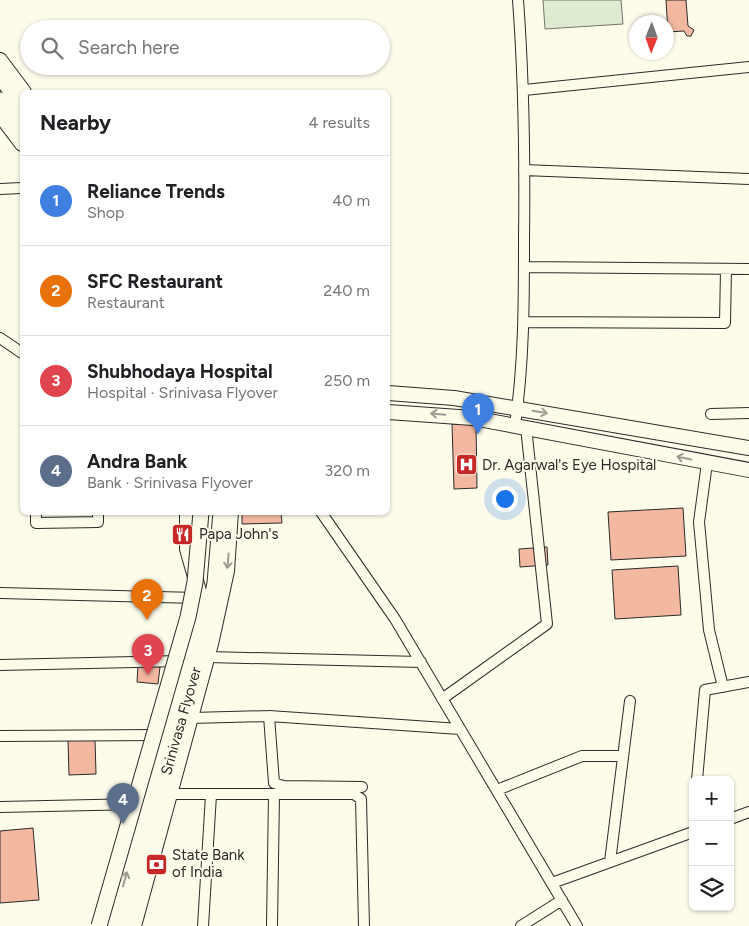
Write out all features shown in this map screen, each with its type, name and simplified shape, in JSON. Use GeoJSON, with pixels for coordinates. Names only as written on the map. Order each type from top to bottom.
{"type":"FeatureCollection","features":[{"type":"Feature","properties":{"kind":"main road"},"geometry":{"type":"LineString","coordinates":[[0,76],[20,104]]}},
{"type":"Feature","properties":{"kind":"main road"},"geometry":{"type":"LineString","coordinates":[[0,100],[20,127]]}},
{"type":"Feature","properties":{"kind":"main road","name":"Srinivasa Flyover"},"geometry":{"type":"LineString","coordinates":[[99,926],[185,626],[195,582],[201,515]]}},
{"type":"Feature","properties":{"kind":"main road","name":"Srinivasa Flyover"},"geometry":{"type":"LineString","coordinates":[[123,926],[203,644],[215,583],[221,515]]}},
{"type":"Feature","properties":{"kind":"street"},"geometry":{"type":"LineString","coordinates":[[442,698],[547,624],[518,408],[522,382],[524,322],[524,90],[518,0]]}},
{"type":"Feature","properties":{"kind":"street"},"geometry":{"type":"LineString","coordinates":[[0,60],[22,90]]}},
{"type":"Feature","properties":{"kind":"street"},"geometry":{"type":"LineString","coordinates":[[524,90],[749,67]]}},
{"type":"Feature","properties":{"kind":"street"},"geometry":{"type":"LineString","coordinates":[[0,115],[20,141]]}},
{"type":"Feature","properties":{"kind":"street"},"geometry":{"type":"LineString","coordinates":[[524,170],[749,178]]}},
{"type":"Feature","properties":{"kind":"street"},"geometry":{"type":"LineString","coordinates":[[0,190],[20,188]]}},
{"type":"Feature","properties":{"kind":"street"},"geometry":{"type":"LineString","coordinates":[[524,267],[749,269]]}},
{"type":"Feature","properties":{"kind":"street"},"geometry":{"type":"LineString","coordinates":[[524,322],[725,323],[726,269]]}},
{"type":"Feature","properties":{"kind":"street"},"geometry":{"type":"LineString","coordinates":[[0,338],[20,352]]}},
{"type":"Feature","properties":{"kind":"street"},"geometry":{"type":"LineString","coordinates":[[390,393],[420,394],[518,408],[749,448]]}},
{"type":"Feature","properties":{"kind":"street"},"geometry":{"type":"LineString","coordinates":[[390,412],[435,414],[520,426],[749,470]]}},
{"type":"Feature","properties":{"kind":"street"},"geometry":{"type":"LineString","coordinates":[[711,414],[749,413]]}},
{"type":"Feature","properties":{"kind":"street"},"geometry":{"type":"LineString","coordinates":[[707,463],[699,522],[709,630],[723,687]]}},
{"type":"Feature","properties":{"kind":"street"},"geometry":{"type":"LineString","coordinates":[[36,515],[36,523],[98,522],[98,515]]}},
{"type":"Feature","properties":{"kind":"street"},"geometry":{"type":"LineString","coordinates":[[111,926],[186,661],[201,598],[187,549],[188,515]]}},
{"type":"Feature","properties":{"kind":"street"},"geometry":{"type":"LineString","coordinates":[[134,926],[208,657],[227,571],[231,515]]}},
{"type":"Feature","properties":{"kind":"street"},"geometry":{"type":"LineString","coordinates":[[323,515],[395,619],[577,926]]}},
{"type":"Feature","properties":{"kind":"street"},"geometry":{"type":"LineString","coordinates":[[0,593],[201,598]]}},
{"type":"Feature","properties":{"kind":"street"},"geometry":{"type":"LineString","coordinates":[[208,657],[421,662]]}},
{"type":"Feature","properties":{"kind":"street"},"geometry":{"type":"LineString","coordinates":[[0,665],[186,661]]}},
{"type":"Feature","properties":{"kind":"street"},"geometry":{"type":"LineString","coordinates":[[697,776],[705,690],[749,682]]}},
{"type":"Feature","properties":{"kind":"street"},"geometry":{"type":"LineString","coordinates":[[610,862],[630,702]]}},
{"type":"Feature","properties":{"kind":"street"},"geometry":{"type":"LineString","coordinates":[[191,718],[269,716],[460,728]]}},
{"type":"Feature","properties":{"kind":"street"},"geometry":{"type":"LineString","coordinates":[[269,716],[274,783],[283,786],[362,787]]}},
{"type":"Feature","properties":{"kind":"street"},"geometry":{"type":"LineString","coordinates":[[0,736],[165,735]]}},
{"type":"Feature","properties":{"kind":"street"},"geometry":{"type":"LineString","coordinates":[[496,790],[582,756],[623,756]]}},
{"type":"Feature","properties":{"kind":"street"},"geometry":{"type":"LineString","coordinates":[[170,794],[354,794],[361,799],[364,926]]}},
{"type":"Feature","properties":{"kind":"street"},"geometry":{"type":"LineString","coordinates":[[272,926],[274,794]]}},
{"type":"Feature","properties":{"kind":"street"},"geometry":{"type":"LineString","coordinates":[[202,926],[210,795]]}},
{"type":"Feature","properties":{"kind":"street"},"geometry":{"type":"LineString","coordinates":[[0,807],[146,804]]}},
{"type":"Feature","properties":{"kind":"street"},"geometry":{"type":"LineString","coordinates":[[734,818],[749,812]]}},
{"type":"Feature","properties":{"kind":"street"},"geometry":{"type":"LineString","coordinates":[[552,883],[689,832]]}},
{"type":"Feature","properties":{"kind":"street"},"geometry":{"type":"LineString","coordinates":[[521,926],[562,900]]}},
{"type":"Feature","properties":{"kind":"green space"},"geometry":{"type":"Polygon","coordinates":[[[543,0],[621,0],[623,24],[545,29],[543,0]]]}},
{"type":"Feature","properties":{"kind":"building"},"geometry":{"type":"Polygon","coordinates":[[[666,0],[686,0],[688,26],[694,30],[691,36],[687,36],[684,31],[674,32],[674,15],[667,15],[666,0]]]}},
{"type":"Feature","properties":{"kind":"building"},"geometry":{"type":"Polygon","coordinates":[[[452,424],[476,424],[477,488],[454,489],[452,424]]]}},
{"type":"Feature","properties":{"kind":"building"},"geometry":{"type":"Polygon","coordinates":[[[683,508],[686,556],[611,560],[608,512],[683,508]]]}},
{"type":"Feature","properties":{"kind":"building"},"geometry":{"type":"Polygon","coordinates":[[[242,515],[281,515],[282,523],[242,524],[242,515]]]}},
{"type":"Feature","properties":{"kind":"building"},"geometry":{"type":"Polygon","coordinates":[[[547,547],[548,565],[520,567],[519,549],[547,547]]]}},
{"type":"Feature","properties":{"kind":"building"},"geometry":{"type":"Polygon","coordinates":[[[678,566],[681,615],[615,619],[612,570],[678,566]]]}},
{"type":"Feature","properties":{"kind":"building"},"geometry":{"type":"Polygon","coordinates":[[[138,665],[160,667],[158,684],[137,682],[138,665]]]}},
{"type":"Feature","properties":{"kind":"building"},"geometry":{"type":"Polygon","coordinates":[[[95,739],[96,774],[69,775],[68,740],[95,739]]]}},
{"type":"Feature","properties":{"kind":"building"},"geometry":{"type":"Polygon","coordinates":[[[33,828],[39,900],[0,903],[0,831],[33,828]]]}},
{"type":"Feature","properties":{"kind":"place","name":"Reliance Trends"},"geometry":{"type":"Point","coordinates":[478,434]}},
{"type":"Feature","properties":{"kind":"place","name":"Dr. Agarwal's Eye Hospital"},"geometry":{"type":"Point","coordinates":[466,465]}},
{"type":"Feature","properties":{"kind":"place","name":"Papa John's"},"geometry":{"type":"Point","coordinates":[183,534]}},
{"type":"Feature","properties":{"kind":"place","name":"SFC Restaurant"},"geometry":{"type":"Point","coordinates":[147,620]}},
{"type":"Feature","properties":{"kind":"place","name":"Shubhodaya Hospital"},"geometry":{"type":"Point","coordinates":[148,675]}},
{"type":"Feature","properties":{"kind":"place","name":"Andra Bank"},"geometry":{"type":"Point","coordinates":[123,824]}},
{"type":"Feature","properties":{"kind":"place","name":"State Bank of India"},"geometry":{"type":"Point","coordinates":[156,864]}}]}
